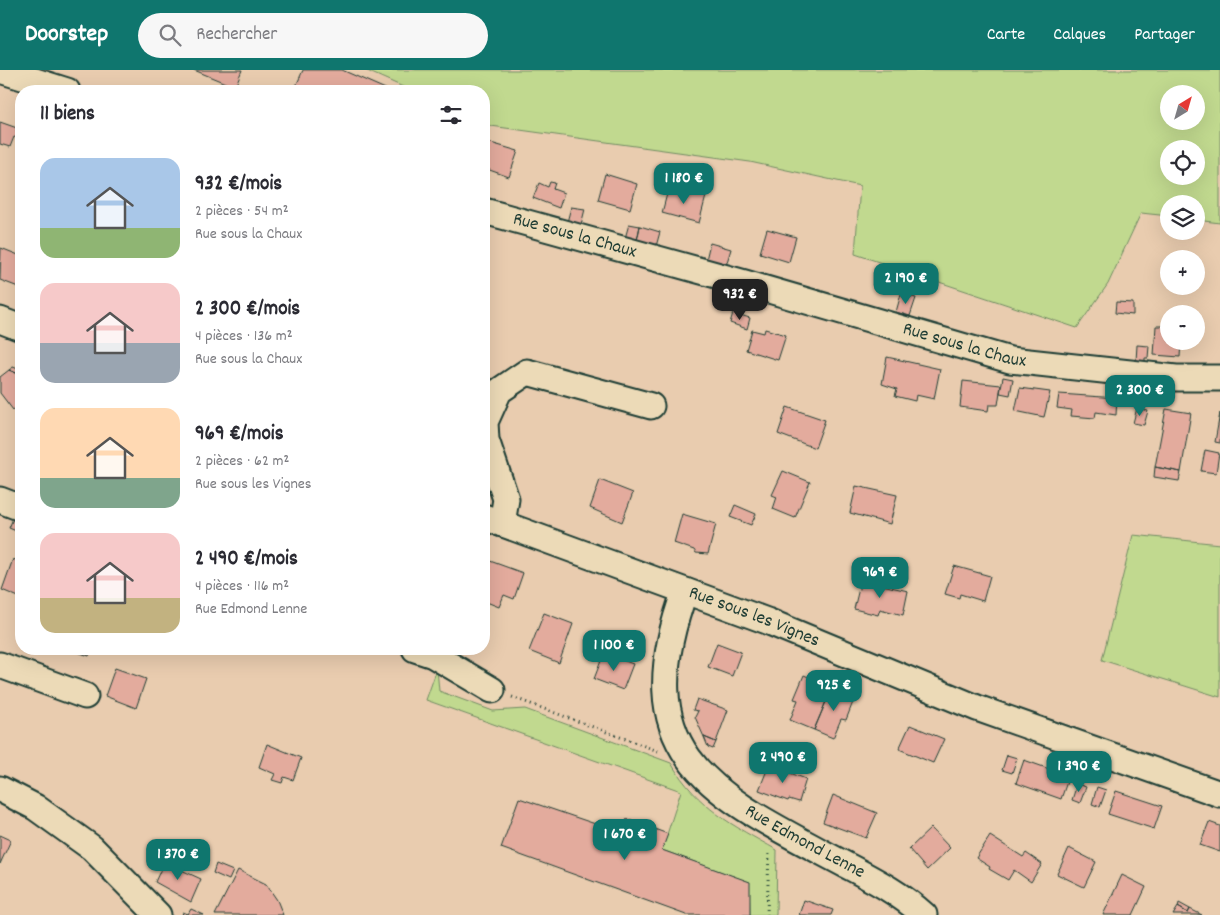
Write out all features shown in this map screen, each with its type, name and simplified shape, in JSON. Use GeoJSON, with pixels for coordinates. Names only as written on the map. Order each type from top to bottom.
{"type":"FeatureCollection","features":[{"type":"Feature","properties":{"kind":"street"},"geometry":{"type":"LineString","coordinates":[[0,70],[49,85]]}},
{"type":"Feature","properties":{"kind":"street","name":"Rue sous la Chaux"},"geometry":{"type":"LineString","coordinates":[[490,213],[745,283],[1010,360],[1176,378],[1220,378]]}},
{"type":"Feature","properties":{"kind":"street"},"geometry":{"type":"LineString","coordinates":[[0,320],[15,326]]}},
{"type":"Feature","properties":{"kind":"street"},"geometry":{"type":"LineString","coordinates":[[490,411],[499,391],[527,372],[651,406]]}},
{"type":"Feature","properties":{"kind":"street"},"geometry":{"type":"LineString","coordinates":[[490,452],[506,498],[493,520]]}},
{"type":"Feature","properties":{"kind":"street"},"geometry":{"type":"LineString","coordinates":[[0,500],[15,506]]}},
{"type":"Feature","properties":{"kind":"street","name":"Rue sous les Vignes"},"geometry":{"type":"LineString","coordinates":[[493,520],[767,621],[977,708],[1220,794]]}},
{"type":"Feature","properties":{"kind":"street","name":"Rue Edmond Lenne"},"geometry":{"type":"LineString","coordinates":[[685,591],[666,660],[665,687],[672,733],[692,764],[712,786],[745,811],[886,887],[924,915]]}},
{"type":"Feature","properties":{"kind":"street"},"geometry":{"type":"LineString","coordinates":[[433,655],[492,690]]}},
{"type":"Feature","properties":{"kind":"street"},"geometry":{"type":"LineString","coordinates":[[0,665],[85,696]]}},
{"type":"Feature","properties":{"kind":"street"},"geometry":{"type":"LineString","coordinates":[[0,789],[35,807],[92,848],[158,915]]}},
{"type":"Feature","properties":{"kind":"path"},"geometry":{"type":"LineString","coordinates":[[492,690],[692,764]]}},
{"type":"Feature","properties":{"kind":"path"},"geometry":{"type":"LineString","coordinates":[[768,915],[770,825]]}},
{"type":"Feature","properties":{"kind":"green space"},"geometry":{"type":"Polygon","coordinates":[[[365,70],[1220,70],[1220,223],[1205,221],[1205,195],[1160,195],[1160,215],[1141,213],[1108,284],[1077,328],[855,254],[860,186],[750,162],[491,126],[490,85],[399,85],[365,70]]]}},
{"type":"Feature","properties":{"kind":"green space"},"geometry":{"type":"Polygon","coordinates":[[[1133,535],[1220,544],[1220,697],[1102,660],[1133,535]]]}},
{"type":"Feature","properties":{"kind":"green space"},"geometry":{"type":"Polygon","coordinates":[[[437,669],[439,691],[493,711],[525,709],[671,763],[681,779],[717,814],[777,850],[776,915],[750,915],[749,882],[662,850],[681,791],[426,700],[437,669]]]}},
{"type":"Feature","properties":{"kind":"building"},"geometry":{"type":"Polygon","coordinates":[[[194,70],[242,70],[236,85],[230,85],[194,70]]]}},
{"type":"Feature","properties":{"kind":"building"},"geometry":{"type":"Polygon","coordinates":[[[303,70],[342,70],[376,85],[297,85],[303,70]]]}},
{"type":"Feature","properties":{"kind":"building"},"geometry":{"type":"Polygon","coordinates":[[[0,122],[15,127],[15,137],[10,147],[0,144],[0,122]]]}},
{"type":"Feature","properties":{"kind":"building"},"geometry":{"type":"Polygon","coordinates":[[[490,143],[518,151],[509,177],[490,170],[490,143]]]}},
{"type":"Feature","properties":{"kind":"building"},"geometry":{"type":"Polygon","coordinates":[[[605,174],[637,184],[630,209],[598,200],[605,174]]]}},
{"type":"Feature","properties":{"kind":"building"},"geometry":{"type":"Polygon","coordinates":[[[550,182],[555,183],[553,189],[564,193],[559,208],[533,198],[539,183],[548,187],[550,182]]]}},
{"type":"Feature","properties":{"kind":"building"},"geometry":{"type":"Polygon","coordinates":[[[669,186],[706,196],[699,223],[662,213],[669,186]]]}},
{"type":"Feature","properties":{"kind":"building"},"geometry":{"type":"Polygon","coordinates":[[[571,207],[585,209],[580,229],[566,226],[571,207]]]}},
{"type":"Feature","properties":{"kind":"building"},"geometry":{"type":"Polygon","coordinates":[[[629,224],[640,226],[636,245],[624,242],[629,224]]]}},
{"type":"Feature","properties":{"kind":"building"},"geometry":{"type":"Polygon","coordinates":[[[640,226],[660,232],[655,250],[636,245],[640,226]]]}},
{"type":"Feature","properties":{"kind":"building"},"geometry":{"type":"Polygon","coordinates":[[[767,229],[796,237],[789,262],[760,253],[767,229]]]}},
{"type":"Feature","properties":{"kind":"building"},"geometry":{"type":"Polygon","coordinates":[[[710,243],[731,249],[725,269],[705,264],[710,243]]]}},
{"type":"Feature","properties":{"kind":"building"},"geometry":{"type":"Polygon","coordinates":[[[1,248],[15,254],[15,286],[0,280],[1,248]]]}},
{"type":"Feature","properties":{"kind":"building"},"geometry":{"type":"Polygon","coordinates":[[[901,294],[916,298],[910,316],[896,312],[901,294]]]}},
{"type":"Feature","properties":{"kind":"building"},"geometry":{"type":"Polygon","coordinates":[[[1116,302],[1133,303],[1133,315],[1115,313],[1116,302]]]}},
{"type":"Feature","properties":{"kind":"building"},"geometry":{"type":"Polygon","coordinates":[[[733,313],[750,318],[747,329],[730,323],[733,313]]]}},
{"type":"Feature","properties":{"kind":"building"},"geometry":{"type":"Polygon","coordinates":[[[1156,326],[1160,326],[1160,350],[1180,350],[1180,357],[1154,355],[1156,326]]]}},
{"type":"Feature","properties":{"kind":"building"},"geometry":{"type":"Polygon","coordinates":[[[765,329],[786,335],[778,360],[746,350],[752,330],[764,333],[765,329]]]}},
{"type":"Feature","properties":{"kind":"building"},"geometry":{"type":"Polygon","coordinates":[[[1137,345],[1149,346],[1148,358],[1145,358],[1145,362],[1136,361],[1137,345]]]}},
{"type":"Feature","properties":{"kind":"building"},"geometry":{"type":"Polygon","coordinates":[[[887,357],[940,369],[934,399],[916,395],[915,401],[895,396],[897,389],[882,384],[887,357]]]}},
{"type":"Feature","properties":{"kind":"building"},"geometry":{"type":"Polygon","coordinates":[[[15,368],[15,372],[9,370],[15,368]]]}},
{"type":"Feature","properties":{"kind":"building"},"geometry":{"type":"Polygon","coordinates":[[[9,370],[15,372],[15,408],[13,410],[0,393],[0,377],[9,370]]]}},
{"type":"Feature","properties":{"kind":"building"},"geometry":{"type":"Polygon","coordinates":[[[1003,377],[1013,379],[1010,395],[1000,393],[1003,377]]]}},
{"type":"Feature","properties":{"kind":"building"},"geometry":{"type":"Polygon","coordinates":[[[963,381],[1001,385],[998,405],[989,405],[988,411],[960,407],[963,381]]]}},
{"type":"Feature","properties":{"kind":"building"},"geometry":{"type":"Polygon","coordinates":[[[1020,388],[1050,392],[1044,417],[1015,411],[1020,388]]]}},
{"type":"Feature","properties":{"kind":"building"},"geometry":{"type":"Polygon","coordinates":[[[1059,394],[1117,398],[1116,415],[1096,412],[1095,418],[1071,416],[1072,410],[1057,408],[1059,394]]]}},
{"type":"Feature","properties":{"kind":"building"},"geometry":{"type":"Polygon","coordinates":[[[787,407],[825,420],[815,448],[778,434],[787,407]]]}},
{"type":"Feature","properties":{"kind":"building"},"geometry":{"type":"Polygon","coordinates":[[[1137,408],[1148,411],[1144,425],[1133,423],[1137,408]]]}},
{"type":"Feature","properties":{"kind":"building"},"geometry":{"type":"Polygon","coordinates":[[[1166,409],[1191,413],[1181,472],[1155,467],[1166,409]]]}},
{"type":"Feature","properties":{"kind":"building"},"geometry":{"type":"Polygon","coordinates":[[[1220,413],[1220,443],[1215,442],[1220,413]]]}},
{"type":"Feature","properties":{"kind":"building"},"geometry":{"type":"Polygon","coordinates":[[[1205,450],[1219,453],[1216,473],[1201,471],[1205,450]]]}},
{"type":"Feature","properties":{"kind":"building"},"geometry":{"type":"Polygon","coordinates":[[[1155,467],[1181,472],[1179,481],[1154,477],[1155,467]]]}},
{"type":"Feature","properties":{"kind":"building"},"geometry":{"type":"Polygon","coordinates":[[[783,471],[810,482],[795,518],[773,509],[777,497],[772,495],[783,471]]]}},
{"type":"Feature","properties":{"kind":"building"},"geometry":{"type":"Polygon","coordinates":[[[600,480],[633,493],[622,522],[590,508],[600,480]]]}},
{"type":"Feature","properties":{"kind":"building"},"geometry":{"type":"Polygon","coordinates":[[[856,486],[897,495],[890,524],[850,513],[856,486]]]}},
{"type":"Feature","properties":{"kind":"building"},"geometry":{"type":"Polygon","coordinates":[[[735,505],[756,514],[751,525],[730,517],[735,505]]]}},
{"type":"Feature","properties":{"kind":"building"},"geometry":{"type":"Polygon","coordinates":[[[682,514],[716,524],[708,554],[696,553],[694,550],[674,543],[682,514]]]}},
{"type":"Feature","properties":{"kind":"building"},"geometry":{"type":"Polygon","coordinates":[[[14,516],[15,516],[15,530],[9,528],[14,516]]]}},
{"type":"Feature","properties":{"kind":"building"},"geometry":{"type":"Polygon","coordinates":[[[13,559],[15,560],[15,595],[2,590],[13,559]]]}},
{"type":"Feature","properties":{"kind":"building"},"geometry":{"type":"Polygon","coordinates":[[[490,561],[523,573],[514,599],[504,595],[499,607],[490,603],[490,561]]]}},
{"type":"Feature","properties":{"kind":"building"},"geometry":{"type":"Polygon","coordinates":[[[954,566],[990,576],[983,601],[960,594],[959,598],[945,594],[954,566]]]}},
{"type":"Feature","properties":{"kind":"building"},"geometry":{"type":"Polygon","coordinates":[[[861,580],[908,591],[903,615],[880,609],[878,615],[854,609],[861,580]]]}},
{"type":"Feature","properties":{"kind":"building"},"geometry":{"type":"Polygon","coordinates":[[[544,613],[573,624],[559,663],[529,651],[544,613]]]}},
{"type":"Feature","properties":{"kind":"building"},"geometry":{"type":"Polygon","coordinates":[[[717,643],[741,652],[732,676],[708,667],[717,643]]]}},
{"type":"Feature","properties":{"kind":"building"},"geometry":{"type":"Polygon","coordinates":[[[604,653],[633,664],[623,690],[594,679],[604,653]]]}},
{"type":"Feature","properties":{"kind":"building"},"geometry":{"type":"Polygon","coordinates":[[[115,668],[146,679],[136,708],[105,696],[115,668]]]}},
{"type":"Feature","properties":{"kind":"building"},"geometry":{"type":"Polygon","coordinates":[[[804,675],[826,685],[832,682],[833,685],[814,730],[790,720],[798,700],[794,699],[804,675]]]}},
{"type":"Feature","properties":{"kind":"building"},"geometry":{"type":"Polygon","coordinates":[[[833,685],[834,688],[855,697],[846,720],[841,719],[833,738],[814,730],[833,685]]]}},
{"type":"Feature","properties":{"kind":"building"},"geometry":{"type":"Polygon","coordinates":[[[697,699],[728,710],[716,742],[704,737],[695,717],[698,711],[693,710],[697,699]]]}},
{"type":"Feature","properties":{"kind":"building"},"geometry":{"type":"Polygon","coordinates":[[[910,725],[944,739],[933,763],[899,749],[910,725]]]}},
{"type":"Feature","properties":{"kind":"building"},"geometry":{"type":"Polygon","coordinates":[[[704,737],[716,742],[713,749],[708,747],[704,737]]]}},
{"type":"Feature","properties":{"kind":"building"},"geometry":{"type":"Polygon","coordinates":[[[267,744],[301,758],[293,780],[284,777],[282,783],[272,780],[275,774],[259,767],[267,744]]]}},
{"type":"Feature","properties":{"kind":"building"},"geometry":{"type":"Polygon","coordinates":[[[1007,755],[1017,758],[1012,773],[1002,770],[1007,755]]]}},
{"type":"Feature","properties":{"kind":"building"},"geometry":{"type":"Polygon","coordinates":[[[1024,760],[1069,776],[1061,799],[1016,783],[1024,760]]]}},
{"type":"Feature","properties":{"kind":"building"},"geometry":{"type":"Polygon","coordinates":[[[769,765],[806,779],[799,802],[789,799],[788,801],[759,790],[769,765]]]}},
{"type":"Feature","properties":{"kind":"building"},"geometry":{"type":"Polygon","coordinates":[[[1077,784],[1086,787],[1080,803],[1072,800],[1077,784]]]}},
{"type":"Feature","properties":{"kind":"building"},"geometry":{"type":"Polygon","coordinates":[[[1097,787],[1106,790],[1100,807],[1092,804],[1097,787]]]}},
{"type":"Feature","properties":{"kind":"building"},"geometry":{"type":"Polygon","coordinates":[[[1116,791],[1162,806],[1154,829],[1108,814],[1116,791]]]}},
{"type":"Feature","properties":{"kind":"building"},"geometry":{"type":"Polygon","coordinates":[[[833,795],[877,813],[866,838],[823,822],[833,795]]]}},
{"type":"Feature","properties":{"kind":"building"},"geometry":{"type":"Polygon","coordinates":[[[519,798],[613,830],[617,821],[625,824],[627,819],[668,834],[662,850],[750,882],[750,915],[686,915],[501,848],[519,798]]]}},
{"type":"Feature","properties":{"kind":"building"},"geometry":{"type":"Polygon","coordinates":[[[1209,822],[1220,826],[1220,852],[1200,845],[1209,822]]]}},
{"type":"Feature","properties":{"kind":"building"},"geometry":{"type":"Polygon","coordinates":[[[931,828],[950,848],[927,870],[909,849],[931,828]]]}},
{"type":"Feature","properties":{"kind":"building"},"geometry":{"type":"Polygon","coordinates":[[[0,835],[11,840],[0,864],[0,835]]]}},
{"type":"Feature","properties":{"kind":"building"},"geometry":{"type":"Polygon","coordinates":[[[990,836],[1023,857],[1026,853],[1042,864],[1031,882],[1014,870],[1008,880],[989,869],[990,867],[976,858],[990,836]]]}},
{"type":"Feature","properties":{"kind":"building"},"geometry":{"type":"Polygon","coordinates":[[[1069,848],[1096,862],[1084,887],[1057,874],[1069,848]]]}},
{"type":"Feature","properties":{"kind":"building"},"geometry":{"type":"Polygon","coordinates":[[[164,862],[201,879],[191,902],[155,882],[164,862]]]}},
{"type":"Feature","properties":{"kind":"building"},"geometry":{"type":"Polygon","coordinates":[[[216,864],[233,871],[229,880],[213,873],[216,864]]]}},
{"type":"Feature","properties":{"kind":"building"},"geometry":{"type":"Polygon","coordinates":[[[238,870],[266,884],[277,900],[283,915],[215,915],[238,870]]]}},
{"type":"Feature","properties":{"kind":"building"},"geometry":{"type":"Polygon","coordinates":[[[1122,875],[1146,887],[1133,915],[1103,915],[1122,875]]]}},
{"type":"Feature","properties":{"kind":"building"},"geometry":{"type":"Polygon","coordinates":[[[804,900],[833,910],[831,915],[799,915],[804,900]]]}},
{"type":"Feature","properties":{"kind":"building"},"geometry":{"type":"Polygon","coordinates":[[[1179,903],[1190,909],[1188,913],[1178,907],[1179,903]]]}},
{"type":"Feature","properties":{"kind":"building"},"geometry":{"type":"Polygon","coordinates":[[[1178,907],[1188,913],[1190,909],[1202,915],[1173,915],[1178,907]]]}},
{"type":"Feature","properties":{"kind":"building"},"geometry":{"type":"Polygon","coordinates":[[[191,909],[204,915],[182,915],[183,912],[188,914],[191,909]]]}}]}
